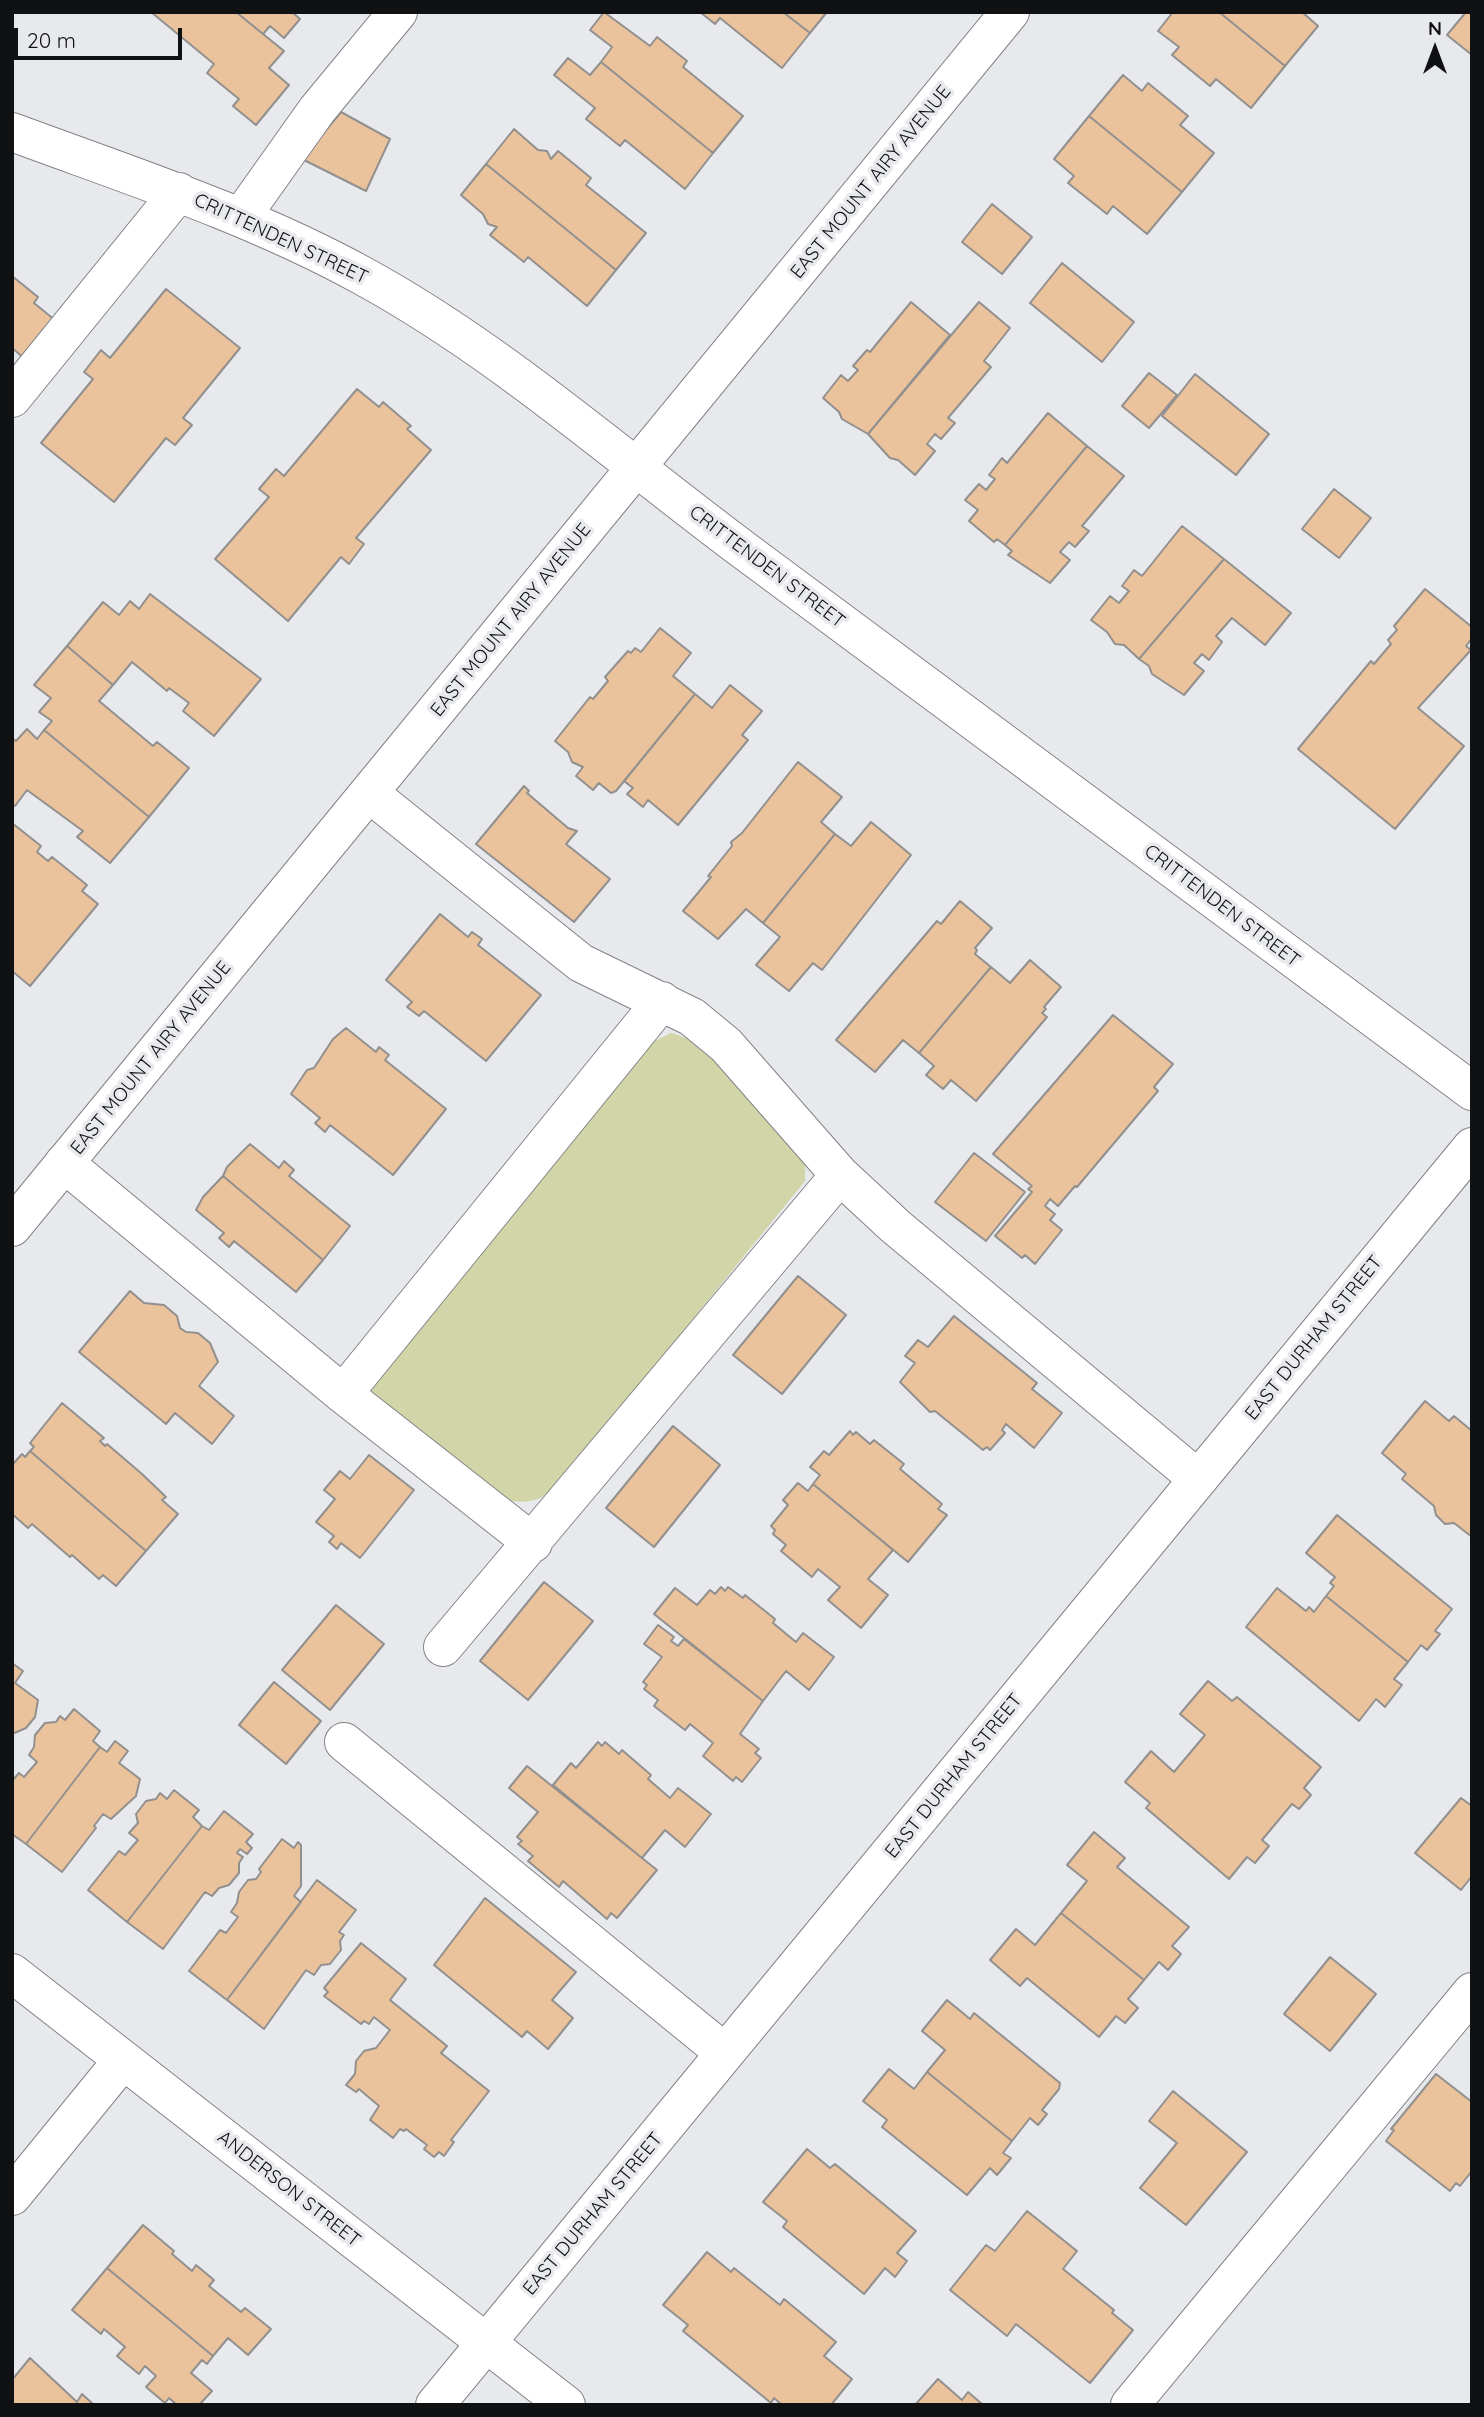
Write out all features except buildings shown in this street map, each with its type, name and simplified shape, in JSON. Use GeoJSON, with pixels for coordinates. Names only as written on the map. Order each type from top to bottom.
{"type":"FeatureCollection","features":[{"type":"Feature","properties":{"kind":"street"},"geometry":{"type":"LineString","coordinates":[[242,218],[317,110],[398,12]]}},
{"type":"Feature","properties":{"kind":"street","name":"EAST MOUNT AIRY AVENUE"},"geometry":{"type":"LineString","coordinates":[[12,1227],[1010,12]]}},
{"type":"Feature","properties":{"kind":"street","name":"CRITTENDEN STREET"},"geometry":{"type":"LineString","coordinates":[[12,131],[242,218],[363,276],[422,311],[528,385],[1472,1091]]}},
{"type":"Feature","properties":{"kind":"street"},"geometry":{"type":"LineString","coordinates":[[12,398],[179,192]]}},
{"type":"Feature","properties":{"kind":"street"},"geometry":{"type":"LineString","coordinates":[[369,793],[580,962],[692,1017],[726,1045],[840,1175],[895,1226],[1198,1479]]}},
{"type":"Feature","properties":{"kind":"street"},"geometry":{"type":"LineString","coordinates":[[343,1394],[662,1001]]}},
{"type":"Feature","properties":{"kind":"street","name":"EAST DURHAM STREET"},"geometry":{"type":"LineString","coordinates":[[435,2405],[1472,1147]]}},
{"type":"Feature","properties":{"kind":"street"},"geometry":{"type":"LineString","coordinates":[[64,1163],[343,1394],[533,1543]]}},
{"type":"Feature","properties":{"kind":"street"},"geometry":{"type":"LineString","coordinates":[[443,1647],[840,1175]]}},
{"type":"Feature","properties":{"kind":"street"},"geometry":{"type":"LineString","coordinates":[[344,1742],[725,2053]]}},
{"type":"Feature","properties":{"kind":"street","name":"ANDERSON STREET"},"geometry":{"type":"LineString","coordinates":[[12,1973],[566,2405]]}},
{"type":"Feature","properties":{"kind":"street"},"geometry":{"type":"LineString","coordinates":[[1130,2405],[1472,1992]]}},
{"type":"Feature","properties":{"kind":"street"},"geometry":{"type":"LineString","coordinates":[[12,2196],[123,2060]]}},
{"type":"Feature","properties":{"kind":"green space"},"geometry":{"type":"Polygon","coordinates":[[[671,1033],[708,1051],[742,1083],[800,1152],[805,1166],[805,1181],[555,1487],[531,1501],[506,1500],[369,1394],[369,1384],[651,1043],[671,1033]]]}}]}
